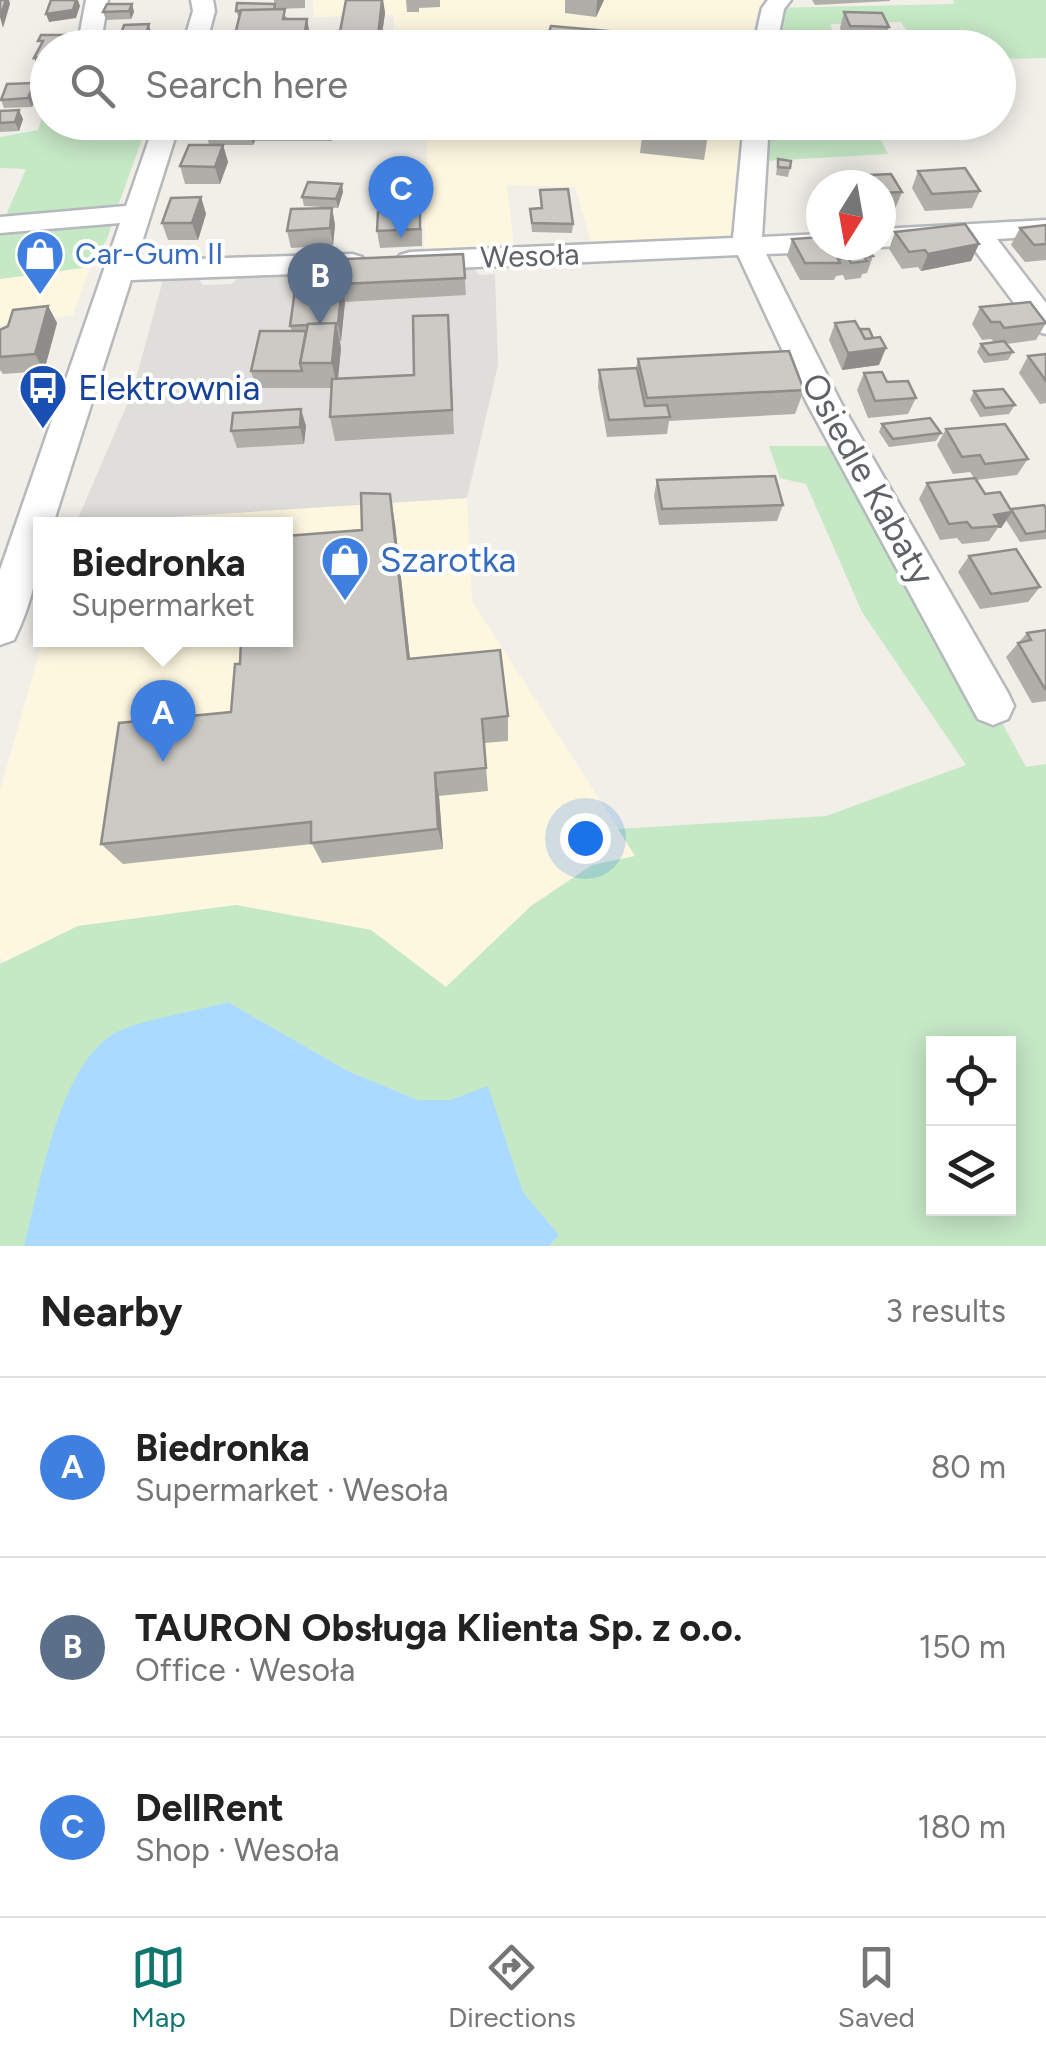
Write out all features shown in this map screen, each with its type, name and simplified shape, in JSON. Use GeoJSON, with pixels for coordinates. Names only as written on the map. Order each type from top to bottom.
{"type":"FeatureCollection","features":[{"type":"Feature","properties":{"kind":"street"},"geometry":{"type":"LineString","coordinates":[[91,30],[97,0]]}},
{"type":"Feature","properties":{"kind":"street"},"geometry":{"type":"LineString","coordinates":[[199,30],[204,11],[202,0]]}},
{"type":"Feature","properties":{"kind":"street"},"geometry":{"type":"LineString","coordinates":[[768,30],[773,8],[780,0]]}},
{"type":"Feature","properties":{"kind":"street"},"geometry":{"type":"LineString","coordinates":[[45,517],[118,271],[162,140]]}},
{"type":"Feature","properties":{"kind":"street"},"geometry":{"type":"LineString","coordinates":[[750,248],[746,226],[755,140]]}},
{"type":"Feature","properties":{"kind":"street"},"geometry":{"type":"LineString","coordinates":[[0,225],[138,213]]}},
{"type":"Feature","properties":{"kind":"street"},"geometry":{"type":"LineString","coordinates":[[896,237],[1046,228]]}},
{"type":"Feature","properties":{"kind":"street"},"geometry":{"type":"LineString","coordinates":[[976,232],[1046,324]]}},
{"type":"Feature","properties":{"kind":"street","name":"Wesoła"},"geometry":{"type":"LineString","coordinates":[[118,271],[806,244]]}},
{"type":"Feature","properties":{"kind":"street","name":"Osiedle Kabaty"},"geometry":{"type":"LineString","coordinates":[[750,248],[824,404],[993,706]]}},
{"type":"Feature","properties":{"kind":"street"},"geometry":{"type":"LineString","coordinates":[[0,628],[30,569]]}},
{"type":"Feature","properties":{"kind":"shaded area"},"geometry":{"type":"Polygon","coordinates":[[[313,0],[764,0],[754,30],[394,30],[394,15],[314,17],[313,0]]]}},
{"type":"Feature","properties":{"kind":"shaded area"},"geometry":{"type":"Polygon","coordinates":[[[427,140],[740,140],[734,186],[749,248],[592,245],[575,187],[507,185],[514,246],[424,252],[427,140]]]}},
{"type":"Feature","properties":{"kind":"shaded area","name":"Car-Gum II"},"geometry":{"type":"Polygon","coordinates":[[[90,267],[73,315],[0,325],[0,279],[90,267]]]}},
{"type":"Feature","properties":{"kind":"shaded area"},"geometry":{"type":"Polygon","coordinates":[[[474,269],[480,275],[495,274],[498,365],[467,498],[170,517],[79,517],[132,393],[163,280],[199,279],[203,285],[232,284],[239,277],[474,269]]]}},
{"type":"Feature","properties":{"kind":"shaded area"},"geometry":{"type":"Polygon","coordinates":[[[467,498],[472,601],[636,856],[592,865],[531,906],[446,987],[371,930],[236,905],[78,926],[6,962],[0,958],[0,791],[41,647],[293,647],[293,517],[170,517],[467,498]]]}},
{"type":"Feature","properties":{"kind":"green space"},"geometry":{"type":"Polygon","coordinates":[[[953,0],[1046,0],[1046,58],[1016,59],[1016,30],[906,30],[901,22],[830,24],[832,30],[768,30],[773,8],[954,4],[953,0]]]}},
{"type":"Feature","properties":{"kind":"green space"},"geometry":{"type":"Polygon","coordinates":[[[30,131],[30,140],[142,140],[119,203],[114,207],[4,220],[26,169],[0,168],[0,137],[30,131]]]}},
{"type":"Feature","properties":{"kind":"green space"},"geometry":{"type":"Polygon","coordinates":[[[760,140],[881,140],[888,154],[764,161],[760,140]]]}},
{"type":"Feature","properties":{"kind":"green space"},"geometry":{"type":"Polygon","coordinates":[[[115,215],[107,239],[90,267],[0,279],[0,225],[115,215]]]}},
{"type":"Feature","properties":{"kind":"green space"},"geometry":{"type":"Polygon","coordinates":[[[769,446],[832,446],[993,706],[1026,767],[1046,764],[1046,1246],[549,1246],[559,1235],[523,1192],[488,1087],[450,1100],[418,1100],[348,1071],[228,1002],[185,1015],[53,1134],[24,1246],[0,1246],[0,964],[78,926],[236,905],[371,930],[446,987],[531,906],[592,865],[635,856],[618,829],[826,816],[966,765],[862,612],[806,484],[780,478],[769,446]]]}},
{"type":"Feature","properties":{"kind":"water"},"geometry":{"type":"Polygon","coordinates":[[[228,1002],[348,1071],[418,1100],[450,1100],[488,1086],[523,1192],[559,1235],[549,1246],[24,1246],[45,1160],[66,1097],[97,1047],[127,1028],[228,1002]]]}},
{"type":"Feature","properties":{"kind":"building"},"geometry":{"type":"Polygon","coordinates":[[[51,0],[76,0],[73,10],[46,14],[51,0]]]}},
{"type":"Feature","properties":{"kind":"building"},"geometry":{"type":"Polygon","coordinates":[[[346,0],[382,0],[379,30],[340,30],[346,0]]]}},
{"type":"Feature","properties":{"kind":"building"},"geometry":{"type":"Polygon","coordinates":[[[237,3],[275,4],[274,10],[236,11],[237,3]]]}},
{"type":"Feature","properties":{"kind":"building"},"geometry":{"type":"Polygon","coordinates":[[[107,4],[132,4],[129,11],[103,12],[107,4]]]}},
{"type":"Feature","properties":{"kind":"building"},"geometry":{"type":"Polygon","coordinates":[[[285,9],[283,19],[307,19],[305,30],[236,30],[241,10],[285,9]]]}},
{"type":"Feature","properties":{"kind":"building"},"geometry":{"type":"Polygon","coordinates":[[[844,12],[882,13],[889,27],[850,26],[844,12]]]}},
{"type":"Feature","properties":{"kind":"building"},"geometry":{"type":"Polygon","coordinates":[[[149,24],[147,30],[122,30],[124,25],[149,24]]]}},
{"type":"Feature","properties":{"kind":"building"},"geometry":{"type":"Polygon","coordinates":[[[551,26],[597,30],[550,30],[551,26]]]}},
{"type":"Feature","properties":{"kind":"building"},"geometry":{"type":"Polygon","coordinates":[[[30,83],[28,98],[1,100],[7,84],[30,83]]]}},
{"type":"Feature","properties":{"kind":"building"},"geometry":{"type":"Polygon","coordinates":[[[19,110],[15,122],[0,123],[0,111],[19,110]]]}},
{"type":"Feature","properties":{"kind":"building"},"geometry":{"type":"Polygon","coordinates":[[[189,145],[223,145],[215,167],[180,166],[189,145]]]}},
{"type":"Feature","properties":{"kind":"building"},"geometry":{"type":"Polygon","coordinates":[[[778,159],[791,161],[790,168],[778,167],[778,159]]]}},
{"type":"Feature","properties":{"kind":"building"},"geometry":{"type":"Polygon","coordinates":[[[965,168],[980,191],[932,194],[918,171],[965,168]]]}},
{"type":"Feature","properties":{"kind":"building"},"geometry":{"type":"Polygon","coordinates":[[[308,182],[342,184],[336,199],[302,197],[308,182]]]}},
{"type":"Feature","properties":{"kind":"building"},"geometry":{"type":"Polygon","coordinates":[[[568,189],[573,224],[532,223],[530,209],[542,208],[540,190],[568,189]]]}},
{"type":"Feature","properties":{"kind":"building"},"geometry":{"type":"Polygon","coordinates":[[[201,197],[192,223],[162,223],[171,198],[201,197]]]}},
{"type":"Feature","properties":{"kind":"building"},"geometry":{"type":"Polygon","coordinates":[[[332,208],[330,228],[287,231],[291,209],[332,208]]]}},
{"type":"Feature","properties":{"kind":"building"},"geometry":{"type":"Polygon","coordinates":[[[420,211],[420,229],[377,231],[378,212],[420,211]]]}},
{"type":"Feature","properties":{"kind":"building"},"geometry":{"type":"Polygon","coordinates":[[[965,224],[979,244],[928,254],[925,250],[909,252],[896,232],[965,224]]]}},
{"type":"Feature","properties":{"kind":"building"},"geometry":{"type":"Polygon","coordinates":[[[1046,225],[1046,244],[1034,245],[1020,228],[1046,225]]]}},
{"type":"Feature","properties":{"kind":"building"},"geometry":{"type":"Polygon","coordinates":[[[806,238],[806,260],[840,263],[805,263],[792,239],[806,238]]]}},
{"type":"Feature","properties":{"kind":"building"},"geometry":{"type":"Polygon","coordinates":[[[463,254],[465,278],[342,284],[338,324],[290,326],[299,261],[463,254]]]}},
{"type":"Feature","properties":{"kind":"building"},"geometry":{"type":"Polygon","coordinates":[[[1030,302],[1046,323],[1004,328],[1000,322],[991,322],[980,307],[1030,302]]]}},
{"type":"Feature","properties":{"kind":"building"},"geometry":{"type":"Polygon","coordinates":[[[48,306],[35,354],[0,357],[0,330],[8,326],[13,310],[48,306]]]}},
{"type":"Feature","properties":{"kind":"building"},"geometry":{"type":"Polygon","coordinates":[[[448,315],[452,410],[330,417],[332,379],[414,375],[413,316],[448,315]]]}},
{"type":"Feature","properties":{"kind":"building"},"geometry":{"type":"Polygon","coordinates":[[[855,321],[865,339],[880,337],[886,348],[848,353],[835,323],[855,321]]]}},
{"type":"Feature","properties":{"kind":"building"},"geometry":{"type":"Polygon","coordinates":[[[336,323],[332,363],[300,363],[308,324],[336,323]]]}},
{"type":"Feature","properties":{"kind":"building"},"geometry":{"type":"Polygon","coordinates":[[[860,329],[869,329],[873,338],[865,339],[860,329]]]}},
{"type":"Feature","properties":{"kind":"building"},"geometry":{"type":"Polygon","coordinates":[[[260,331],[306,331],[302,371],[251,371],[260,331]]]}},
{"type":"Feature","properties":{"kind":"building"},"geometry":{"type":"Polygon","coordinates":[[[1004,341],[1013,352],[989,355],[981,344],[1004,341]]]}},
{"type":"Feature","properties":{"kind":"building"},"geometry":{"type":"Polygon","coordinates":[[[789,351],[804,390],[647,398],[638,359],[789,351]]]}},
{"type":"Feature","properties":{"kind":"building"},"geometry":{"type":"Polygon","coordinates":[[[1046,354],[1046,381],[1028,356],[1046,354]]]}},
{"type":"Feature","properties":{"kind":"building"},"geometry":{"type":"Polygon","coordinates":[[[637,368],[645,406],[667,405],[670,417],[609,420],[599,370],[637,368]]]}},
{"type":"Feature","properties":{"kind":"building"},"geometry":{"type":"Polygon","coordinates":[[[882,372],[887,382],[908,381],[916,398],[875,401],[864,373],[882,372]]]}},
{"type":"Feature","properties":{"kind":"building"},"geometry":{"type":"Polygon","coordinates":[[[1003,389],[1015,405],[985,408],[974,391],[1003,389]]]}},
{"type":"Feature","properties":{"kind":"building"},"geometry":{"type":"Polygon","coordinates":[[[301,409],[300,427],[231,431],[233,413],[301,409]]]}},
{"type":"Feature","properties":{"kind":"building"},"geometry":{"type":"Polygon","coordinates":[[[930,418],[941,433],[893,439],[882,424],[930,418]]]}},
{"type":"Feature","properties":{"kind":"building"},"geometry":{"type":"Polygon","coordinates":[[[1005,424],[1028,459],[985,464],[980,455],[962,457],[946,429],[1005,424]]]}},
{"type":"Feature","properties":{"kind":"building"},"geometry":{"type":"Polygon","coordinates":[[[775,476],[783,505],[662,509],[657,480],[775,476]]]}},
{"type":"Feature","properties":{"kind":"building"},"geometry":{"type":"Polygon","coordinates":[[[975,478],[985,494],[1000,492],[1012,512],[994,515],[1000,526],[972,528],[967,522],[949,524],[927,483],[975,478]]]}},
{"type":"Feature","properties":{"kind":"building"},"geometry":{"type":"Polygon","coordinates":[[[361,493],[390,494],[408,659],[500,650],[508,716],[482,719],[486,768],[435,773],[438,829],[311,843],[311,822],[101,844],[119,723],[231,712],[235,664],[240,664],[241,647],[293,647],[293,535],[362,530],[361,493]]]}},
{"type":"Feature","properties":{"kind":"building"},"geometry":{"type":"Polygon","coordinates":[[[1044,505],[1046,531],[1026,534],[1011,509],[1044,505]]]}},
{"type":"Feature","properties":{"kind":"building"},"geometry":{"type":"Polygon","coordinates":[[[1016,549],[1040,587],[991,594],[969,556],[1016,549]]]}},
{"type":"Feature","properties":{"kind":"building"},"geometry":{"type":"Polygon","coordinates":[[[1046,630],[1045,689],[1018,643],[1031,640],[1027,633],[1046,630]]]}},
{"type":"Feature","properties":{"kind":"place","name":"DellRent"},"geometry":{"type":"Point","coordinates":[401,238]}},
{"type":"Feature","properties":{"kind":"place","name":"Car-Gum II"},"geometry":{"type":"Point","coordinates":[40,296]}},
{"type":"Feature","properties":{"kind":"place","name":"TAURON Obsługa Klienta Sp. z o.o."},"geometry":{"type":"Point","coordinates":[320,325]}},
{"type":"Feature","properties":{"kind":"place","name":"Elektrownia"},"geometry":{"type":"Point","coordinates":[43,430]}},
{"type":"Feature","properties":{"kind":"place","name":"Szarotka"},"geometry":{"type":"Point","coordinates":[345,602]}},
{"type":"Feature","properties":{"kind":"place","name":"Biedronka"},"geometry":{"type":"Point","coordinates":[163,762]}}]}
